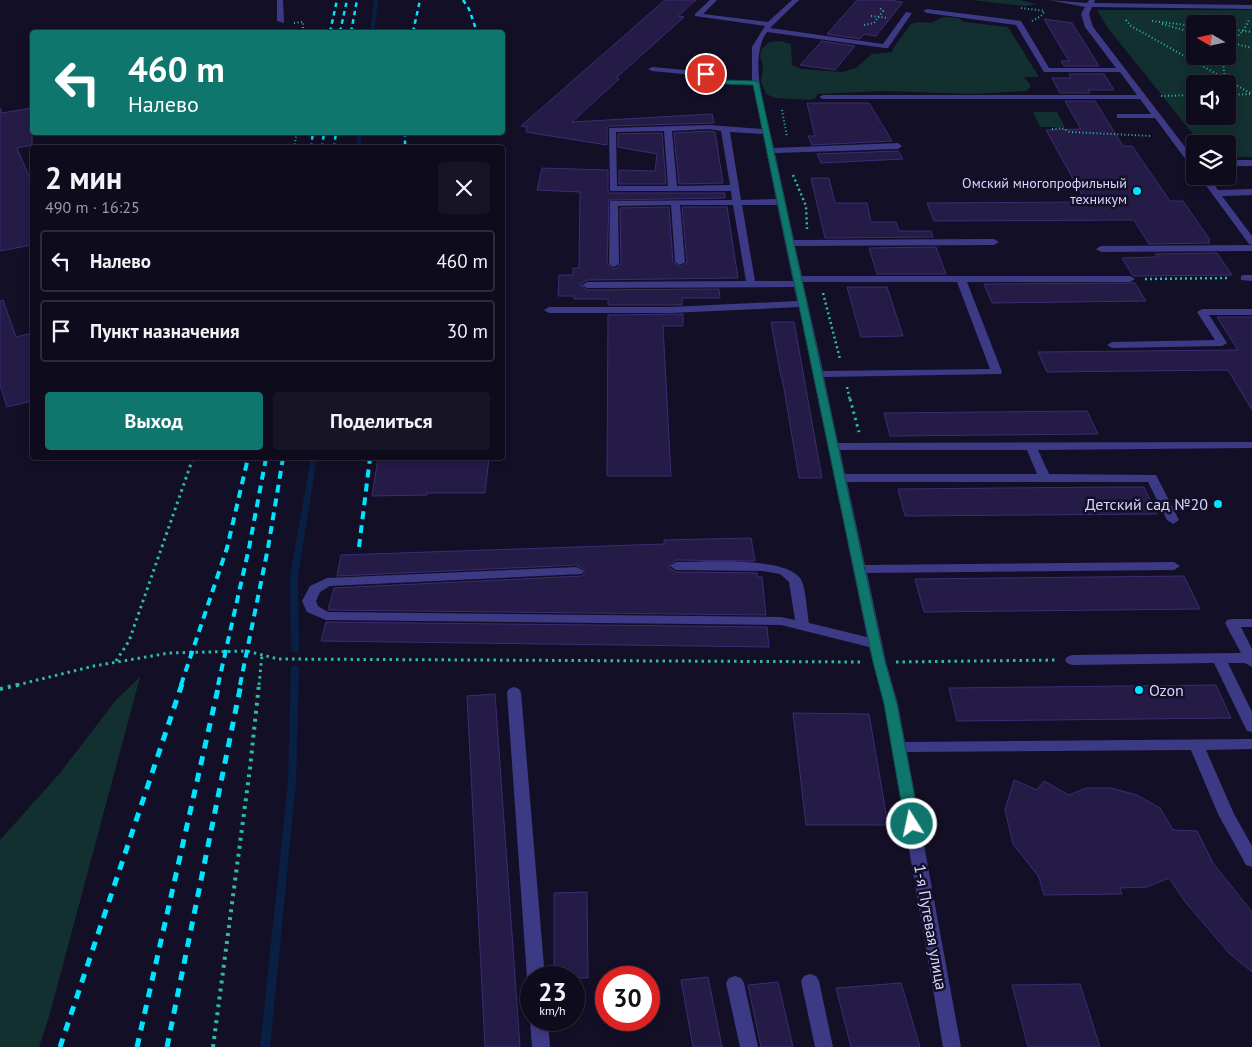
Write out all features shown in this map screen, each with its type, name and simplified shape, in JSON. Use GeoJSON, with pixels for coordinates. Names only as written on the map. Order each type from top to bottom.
{"type":"FeatureCollection","features":[{"type":"Feature","properties":{"kind":"street"},"geometry":{"type":"LineString","coordinates":[[280,0],[281,20]]}},
{"type":"Feature","properties":{"kind":"street"},"geometry":{"type":"LineString","coordinates":[[714,0],[698,15],[885,46],[908,13]]}},
{"type":"Feature","properties":{"kind":"street","name":"1-я Путевая улица"},"geometry":{"type":"LineString","coordinates":[[793,0],[757,43],[755,50],[756,83],[879,662],[891,704],[952,1047]]}},
{"type":"Feature","properties":{"kind":"street"},"geometry":{"type":"LineString","coordinates":[[1052,0],[1252,7]]}},
{"type":"Feature","properties":{"kind":"street"},"geometry":{"type":"LineString","coordinates":[[1091,2],[1085,14],[1089,27],[1186,154]]}},
{"type":"Feature","properties":{"kind":"street"},"geometry":{"type":"LineString","coordinates":[[927,11],[1018,23],[1047,70],[1122,70]]}},
{"type":"Feature","properties":{"kind":"street"},"geometry":{"type":"LineString","coordinates":[[652,69],[706,74],[724,82],[756,83]]}},
{"type":"Feature","properties":{"kind":"street"},"geometry":{"type":"LineString","coordinates":[[823,97],[1142,97]]}},
{"type":"Feature","properties":{"kind":"street"},"geometry":{"type":"LineString","coordinates":[[1120,116],[1157,116]]}},
{"type":"Feature","properties":{"kind":"street"},"geometry":{"type":"LineString","coordinates":[[735,188],[613,189],[612,130],[709,127],[725,130],[765,132]]}},
{"type":"Feature","properties":{"kind":"street"},"geometry":{"type":"LineString","coordinates":[[668,128],[673,189]]}},
{"type":"Feature","properties":{"kind":"street"},"geometry":{"type":"LineString","coordinates":[[725,130],[751,284]]}},
{"type":"Feature","properties":{"kind":"street"},"geometry":{"type":"LineString","coordinates":[[770,151],[898,146]]}},
{"type":"Feature","properties":{"kind":"street"},"geometry":{"type":"LineString","coordinates":[[1236,163],[1252,162]]}},
{"type":"Feature","properties":{"kind":"street"},"geometry":{"type":"LineString","coordinates":[[1210,185],[1252,242]]}},
{"type":"Feature","properties":{"kind":"street"},"geometry":{"type":"LineString","coordinates":[[1216,193],[1252,192]]}},
{"type":"Feature","properties":{"kind":"street"},"geometry":{"type":"LineString","coordinates":[[675,202],[680,262]]}},
{"type":"Feature","properties":{"kind":"street"},"geometry":{"type":"LineString","coordinates":[[614,264],[613,203],[780,202]]}},
{"type":"Feature","properties":{"kind":"street"},"geometry":{"type":"LineString","coordinates":[[789,243],[994,242]]}},
{"type":"Feature","properties":{"kind":"street"},"geometry":{"type":"LineString","coordinates":[[1101,249],[1252,248]]}},
{"type":"Feature","properties":{"kind":"street"},"geometry":{"type":"LineString","coordinates":[[588,285],[751,284],[798,281],[960,278],[1130,279]]}},
{"type":"Feature","properties":{"kind":"street"},"geometry":{"type":"LineString","coordinates":[[818,374],[997,372],[960,278]]}},
{"type":"Feature","properties":{"kind":"street"},"geometry":{"type":"LineString","coordinates":[[549,310],[670,310],[803,304]]}},
{"type":"Feature","properties":{"kind":"street"},"geometry":{"type":"LineString","coordinates":[[1112,345],[1222,342],[1202,312],[1252,312]]}},
{"type":"Feature","properties":{"kind":"street"},"geometry":{"type":"LineString","coordinates":[[834,447],[1252,445]]}},
{"type":"Feature","properties":{"kind":"street"},"geometry":{"type":"LineString","coordinates":[[1032,446],[1044,478]]}},
{"type":"Feature","properties":{"kind":"street"},"geometry":{"type":"LineString","coordinates":[[841,478],[1152,478],[1172,520]]}},
{"type":"Feature","properties":{"kind":"street"},"geometry":{"type":"LineString","coordinates":[[676,566],[762,567],[784,571],[795,580],[803,626]]}},
{"type":"Feature","properties":{"kind":"street"},"geometry":{"type":"LineString","coordinates":[[860,569],[1174,566]]}},
{"type":"Feature","properties":{"kind":"street"},"geometry":{"type":"LineString","coordinates":[[577,571],[327,582],[315,589],[309,601],[312,609],[326,616],[781,621],[876,644]]}},
{"type":"Feature","properties":{"kind":"street"},"geometry":{"type":"LineString","coordinates":[[1251,660],[1232,623],[1252,623]]}},
{"type":"Feature","properties":{"kind":"street"},"geometry":{"type":"LineString","coordinates":[[1072,660],[1219,658],[1251,660]]}},
{"type":"Feature","properties":{"kind":"street"},"geometry":{"type":"LineString","coordinates":[[1219,658],[1252,727]]}},
{"type":"Feature","properties":{"kind":"street"},"geometry":{"type":"LineString","coordinates":[[514,692],[535,966]]}},
{"type":"Feature","properties":{"kind":"street"},"geometry":{"type":"LineString","coordinates":[[1196,744],[1226,814],[1252,861]]}},
{"type":"Feature","properties":{"kind":"street"},"geometry":{"type":"LineString","coordinates":[[899,747],[1252,744]]}},
{"type":"Feature","properties":{"kind":"street"},"geometry":{"type":"LineString","coordinates":[[810,981],[824,1047]]}},
{"type":"Feature","properties":{"kind":"street"},"geometry":{"type":"LineString","coordinates":[[735,983],[749,1047]]}},
{"type":"Feature","properties":{"kind":"street"},"geometry":{"type":"LineString","coordinates":[[540,1031],[542,1047]]}},
{"type":"Feature","properties":{"kind":"path"},"geometry":{"type":"LineString","coordinates":[[864,25],[874,23],[884,11],[879,7]]}},
{"type":"Feature","properties":{"kind":"path"},"geometry":{"type":"LineString","coordinates":[[1236,37],[1243,31],[1252,15]]}},
{"type":"Feature","properties":{"kind":"path"},"geometry":{"type":"LineString","coordinates":[[1126,20],[1131,26],[1219,75]]}},
{"type":"Feature","properties":{"kind":"path"},"geometry":{"type":"LineString","coordinates":[[1152,21],[1186,30]]}},
{"type":"Feature","properties":{"kind":"path"},"geometry":{"type":"LineString","coordinates":[[1236,30],[1252,31]]}},
{"type":"Feature","properties":{"kind":"path"},"geometry":{"type":"LineString","coordinates":[[1236,45],[1252,48]]}},
{"type":"Feature","properties":{"kind":"path"},"geometry":{"type":"LineString","coordinates":[[1236,85],[1252,94]]}},
{"type":"Feature","properties":{"kind":"path"},"geometry":{"type":"LineString","coordinates":[[1236,94],[1252,94]]}},
{"type":"Feature","properties":{"kind":"path"},"geometry":{"type":"LineString","coordinates":[[1142,97],[1186,95]]}},
{"type":"Feature","properties":{"kind":"path"},"geometry":{"type":"LineString","coordinates":[[1052,130],[1051,128],[1060,128],[1070,132],[1152,136]]}},
{"type":"Feature","properties":{"kind":"path"},"geometry":{"type":"LineString","coordinates":[[1130,279],[1248,278]]}},
{"type":"Feature","properties":{"kind":"path"},"geometry":{"type":"LineString","coordinates":[[116,662],[129,641],[193,460]]}},
{"type":"Feature","properties":{"kind":"path"},"geometry":{"type":"LineString","coordinates":[[0,689],[116,662],[169,653],[247,651],[288,659],[879,662],[1072,660]]}},
{"type":"Feature","properties":{"kind":"path"},"geometry":{"type":"LineString","coordinates":[[213,1047],[250,768],[262,655]]}},
{"type":"Feature","properties":{"kind":"green space"},"geometry":{"type":"Polygon","coordinates":[[[971,0],[1020,0],[1037,4],[1026,6],[971,0]]]}},
{"type":"Feature","properties":{"kind":"green space"},"geometry":{"type":"Polygon","coordinates":[[[1097,10],[1252,10],[1252,157],[1236,157],[1236,135],[1194,135],[1107,27],[1097,10]]]}},
{"type":"Feature","properties":{"kind":"green space"},"geometry":{"type":"Polygon","coordinates":[[[944,17],[958,18],[965,22],[1008,27],[1039,77],[1024,77],[1031,86],[1027,91],[973,94],[883,91],[817,94],[816,98],[811,100],[775,98],[766,94],[761,82],[763,65],[760,57],[761,50],[769,42],[780,41],[791,44],[792,65],[801,69],[842,72],[856,68],[872,54],[893,52],[892,50],[911,24],[917,22],[931,23],[944,17]]]}},
{"type":"Feature","properties":{"kind":"green space"},"geometry":{"type":"Polygon","coordinates":[[[1033,112],[1057,112],[1065,127],[1040,127],[1033,112]]]}},
{"type":"Feature","properties":{"kind":"green space"},"geometry":{"type":"Polygon","coordinates":[[[140,677],[49,1017],[39,1047],[0,1047],[0,840],[60,773],[116,700],[140,677]]]}},
{"type":"Feature","properties":{"kind":"building"},"geometry":{"type":"Polygon","coordinates":[[[665,0],[696,0],[678,16],[684,17],[616,78],[619,79],[572,122],[712,114],[714,123],[609,126],[607,128],[607,145],[526,132],[527,127],[521,126],[665,0]]]}},
{"type":"Feature","properties":{"kind":"building"},"geometry":{"type":"Polygon","coordinates":[[[857,0],[903,2],[876,36],[864,34],[860,39],[827,34],[857,0]]]}},
{"type":"Feature","properties":{"kind":"building"},"geometry":{"type":"Polygon","coordinates":[[[1044,19],[1072,23],[1099,66],[1064,66],[1061,61],[1069,61],[1044,19]]]}},
{"type":"Feature","properties":{"kind":"building"},"geometry":{"type":"Polygon","coordinates":[[[821,42],[855,46],[835,70],[800,65],[821,42]]]}},
{"type":"Feature","properties":{"kind":"building"},"geometry":{"type":"Polygon","coordinates":[[[1069,74],[1104,74],[1114,90],[1088,90],[1090,93],[1060,93],[1052,78],[1071,78],[1069,74]]]}},
{"type":"Feature","properties":{"kind":"building"},"geometry":{"type":"Polygon","coordinates":[[[1065,101],[1095,101],[1123,146],[1132,146],[1170,201],[1183,201],[1210,240],[1208,241],[1210,243],[1149,244],[1134,220],[934,221],[927,203],[1086,202],[1046,130],[1081,129],[1065,101]]]}},
{"type":"Feature","properties":{"kind":"building"},"geometry":{"type":"Polygon","coordinates":[[[807,103],[869,103],[892,141],[812,145],[808,136],[815,136],[807,103]]]}},
{"type":"Feature","properties":{"kind":"building"},"geometry":{"type":"Polygon","coordinates":[[[0,108],[2,113],[30,108],[32,145],[17,148],[30,178],[30,245],[0,251],[0,108]]]}},
{"type":"Feature","properties":{"kind":"building"},"geometry":{"type":"Polygon","coordinates":[[[715,132],[723,183],[679,184],[674,133],[715,132]]]}},
{"type":"Feature","properties":{"kind":"building"},"geometry":{"type":"Polygon","coordinates":[[[662,133],[666,184],[619,184],[619,170],[655,171],[657,154],[618,147],[618,134],[662,133]]]}},
{"type":"Feature","properties":{"kind":"building"},"geometry":{"type":"Polygon","coordinates":[[[898,151],[903,159],[821,163],[817,154],[898,151]]]}},
{"type":"Feature","properties":{"kind":"building"},"geometry":{"type":"Polygon","coordinates":[[[542,168],[608,170],[608,191],[610,193],[725,193],[725,198],[609,200],[607,264],[615,269],[621,264],[620,208],[669,207],[673,262],[681,267],[687,262],[682,207],[727,207],[738,278],[587,280],[580,284],[587,290],[719,289],[720,298],[682,298],[682,305],[608,305],[608,299],[574,299],[574,296],[558,296],[559,275],[573,275],[573,268],[579,268],[580,192],[537,190],[542,168]]]}},
{"type":"Feature","properties":{"kind":"building"},"geometry":{"type":"Polygon","coordinates":[[[811,178],[829,178],[835,203],[867,203],[871,222],[896,222],[899,231],[931,231],[933,237],[825,238],[811,178]]]}},
{"type":"Feature","properties":{"kind":"building"},"geometry":{"type":"Polygon","coordinates":[[[936,247],[946,274],[877,274],[869,248],[936,247]]]}},
{"type":"Feature","properties":{"kind":"building"},"geometry":{"type":"Polygon","coordinates":[[[1217,253],[1232,275],[1133,276],[1122,258],[1158,257],[1155,254],[1217,253]]]}},
{"type":"Feature","properties":{"kind":"building"},"geometry":{"type":"Polygon","coordinates":[[[1135,283],[1146,301],[992,303],[984,284],[1135,283]]]}},
{"type":"Feature","properties":{"kind":"building"},"geometry":{"type":"Polygon","coordinates":[[[847,287],[887,287],[903,336],[861,337],[847,287]]]}},
{"type":"Feature","properties":{"kind":"building"},"geometry":{"type":"Polygon","coordinates":[[[3,300],[16,337],[30,334],[30,401],[7,407],[0,385],[0,301],[3,300]]]}},
{"type":"Feature","properties":{"kind":"building"},"geometry":{"type":"Polygon","coordinates":[[[683,314],[683,326],[663,326],[671,476],[607,476],[608,315],[683,314]]]}},
{"type":"Feature","properties":{"kind":"building"},"geometry":{"type":"Polygon","coordinates":[[[1217,317],[1252,317],[1252,410],[1228,370],[1047,372],[1038,352],[1238,350],[1217,317]]]}},
{"type":"Feature","properties":{"kind":"building"},"geometry":{"type":"Polygon","coordinates":[[[771,322],[794,322],[822,478],[799,478],[771,322]]]}},
{"type":"Feature","properties":{"kind":"building"},"geometry":{"type":"Polygon","coordinates":[[[1087,411],[1098,434],[890,436],[884,413],[1087,411]]]}},
{"type":"Feature","properties":{"kind":"building"},"geometry":{"type":"Polygon","coordinates":[[[378,460],[489,460],[485,493],[427,493],[427,495],[372,496],[378,460]]]}},
{"type":"Feature","properties":{"kind":"building"},"geometry":{"type":"Polygon","coordinates":[[[1144,487],[1157,514],[905,516],[898,489],[1144,487]]]}},
{"type":"Feature","properties":{"kind":"building"},"geometry":{"type":"Polygon","coordinates":[[[751,538],[755,561],[676,560],[668,567],[676,572],[757,573],[757,577],[762,577],[766,615],[328,610],[334,588],[582,576],[586,571],[577,565],[337,576],[341,555],[664,544],[664,540],[751,538]]]}},
{"type":"Feature","properties":{"kind":"building"},"geometry":{"type":"Polygon","coordinates":[[[1184,576],[1200,609],[924,612],[915,579],[1184,576]]]}},
{"type":"Feature","properties":{"kind":"building"},"geometry":{"type":"Polygon","coordinates":[[[326,622],[767,627],[769,647],[321,641],[326,622]]]}},
{"type":"Feature","properties":{"kind":"building"},"geometry":{"type":"Polygon","coordinates":[[[1216,685],[1231,718],[957,721],[949,688],[1216,685]]]}},
{"type":"Feature","properties":{"kind":"building"},"geometry":{"type":"Polygon","coordinates":[[[495,694],[520,1047],[485,1047],[467,696],[495,694]]]}},
{"type":"Feature","properties":{"kind":"building"},"geometry":{"type":"Polygon","coordinates":[[[793,713],[869,714],[888,825],[806,825],[793,713]]]}},
{"type":"Feature","properties":{"kind":"building"},"geometry":{"type":"Polygon","coordinates":[[[1014,780],[1037,790],[1044,781],[1069,795],[1086,788],[1111,788],[1137,795],[1160,808],[1173,830],[1197,831],[1213,863],[1252,912],[1252,972],[1229,953],[1186,903],[1169,878],[1147,887],[1120,888],[1122,894],[1044,895],[1039,877],[1013,844],[1005,810],[1014,780]]]}},
{"type":"Feature","properties":{"kind":"building"},"geometry":{"type":"Polygon","coordinates":[[[587,892],[588,978],[585,978],[585,966],[554,966],[554,893],[587,892]]]}},
{"type":"Feature","properties":{"kind":"building"},"geometry":{"type":"Polygon","coordinates":[[[708,977],[722,1047],[693,1047],[681,980],[708,977]]]}},
{"type":"Feature","properties":{"kind":"building"},"geometry":{"type":"Polygon","coordinates":[[[778,982],[793,1047],[761,1047],[748,985],[778,982]]]}},
{"type":"Feature","properties":{"kind":"building"},"geometry":{"type":"Polygon","coordinates":[[[901,983],[920,1047],[851,1047],[836,988],[901,983]]]}},
{"type":"Feature","properties":{"kind":"building"},"geometry":{"type":"Polygon","coordinates":[[[1080,984],[1100,1047],[1028,1047],[1012,985],[1080,984]]]}},
{"type":"Feature","properties":{"kind":"waterway"},"geometry":{"type":"LineString","coordinates":[[372,30],[376,0]]}},
{"type":"Feature","properties":{"kind":"waterway"},"geometry":{"type":"LineString","coordinates":[[358,145],[360,135]]}},
{"type":"Feature","properties":{"kind":"waterway"},"geometry":{"type":"LineString","coordinates":[[295,650],[294,576],[314,460]]}},
{"type":"Feature","properties":{"kind":"waterway"},"geometry":{"type":"LineString","coordinates":[[265,1047],[292,783],[295,668]]}},
{"type":"Feature","properties":{"kind":"railway"},"geometry":{"type":"LineString","coordinates":[[330,30],[337,0]]}},
{"type":"Feature","properties":{"kind":"railway"},"geometry":{"type":"LineString","coordinates":[[340,30],[347,0]]}},
{"type":"Feature","properties":{"kind":"railway"},"geometry":{"type":"LineString","coordinates":[[351,30],[357,0]]}},
{"type":"Feature","properties":{"kind":"railway"},"geometry":{"type":"LineString","coordinates":[[413,30],[420,0]]}},
{"type":"Feature","properties":{"kind":"railway"},"geometry":{"type":"LineString","coordinates":[[463,0],[469,9],[476,30]]}},
{"type":"Feature","properties":{"kind":"railway"},"geometry":{"type":"LineString","coordinates":[[311,145],[313,135]]}},
{"type":"Feature","properties":{"kind":"railway"},"geometry":{"type":"LineString","coordinates":[[322,145],[324,135]]}},
{"type":"Feature","properties":{"kind":"railway"},"geometry":{"type":"LineString","coordinates":[[334,145],[336,135]]}},
{"type":"Feature","properties":{"kind":"railway"},"geometry":{"type":"LineString","coordinates":[[405,135],[405,145]]}},
{"type":"Feature","properties":{"kind":"railway"},"geometry":{"type":"LineString","coordinates":[[181,685],[227,548],[248,460]]}},
{"type":"Feature","properties":{"kind":"railway"},"geometry":{"type":"LineString","coordinates":[[218,685],[249,548],[266,460]]}},
{"type":"Feature","properties":{"kind":"railway"},"geometry":{"type":"LineString","coordinates":[[240,685],[268,548],[283,460]]}},
{"type":"Feature","properties":{"kind":"railway"},"geometry":{"type":"LineString","coordinates":[[359,547],[370,460]]}},
{"type":"Feature","properties":{"kind":"railway"},"geometry":{"type":"LineString","coordinates":[[60,1047],[182,684]]}},
{"type":"Feature","properties":{"kind":"railway"},"geometry":{"type":"LineString","coordinates":[[137,1047],[219,684]]}},
{"type":"Feature","properties":{"kind":"railway"},"geometry":{"type":"LineString","coordinates":[[167,1047],[241,684]]}},
{"type":"Feature","properties":{"kind":"place","name":"Омский многопрофильный техникум"},"geometry":{"type":"Point","coordinates":[1137,191]}},
{"type":"Feature","properties":{"kind":"place","name":"Детский сад №20"},"geometry":{"type":"Point","coordinates":[1218,504]}},
{"type":"Feature","properties":{"kind":"place","name":"Ozon"},"geometry":{"type":"Point","coordinates":[1139,690]}},
{"type":"Feature","properties":{"kind":"route"},"geometry":{"type":"LineString","coordinates":[[706,74],[724,82],[756,83],[879,662],[891,704],[912,824]]}}]}
